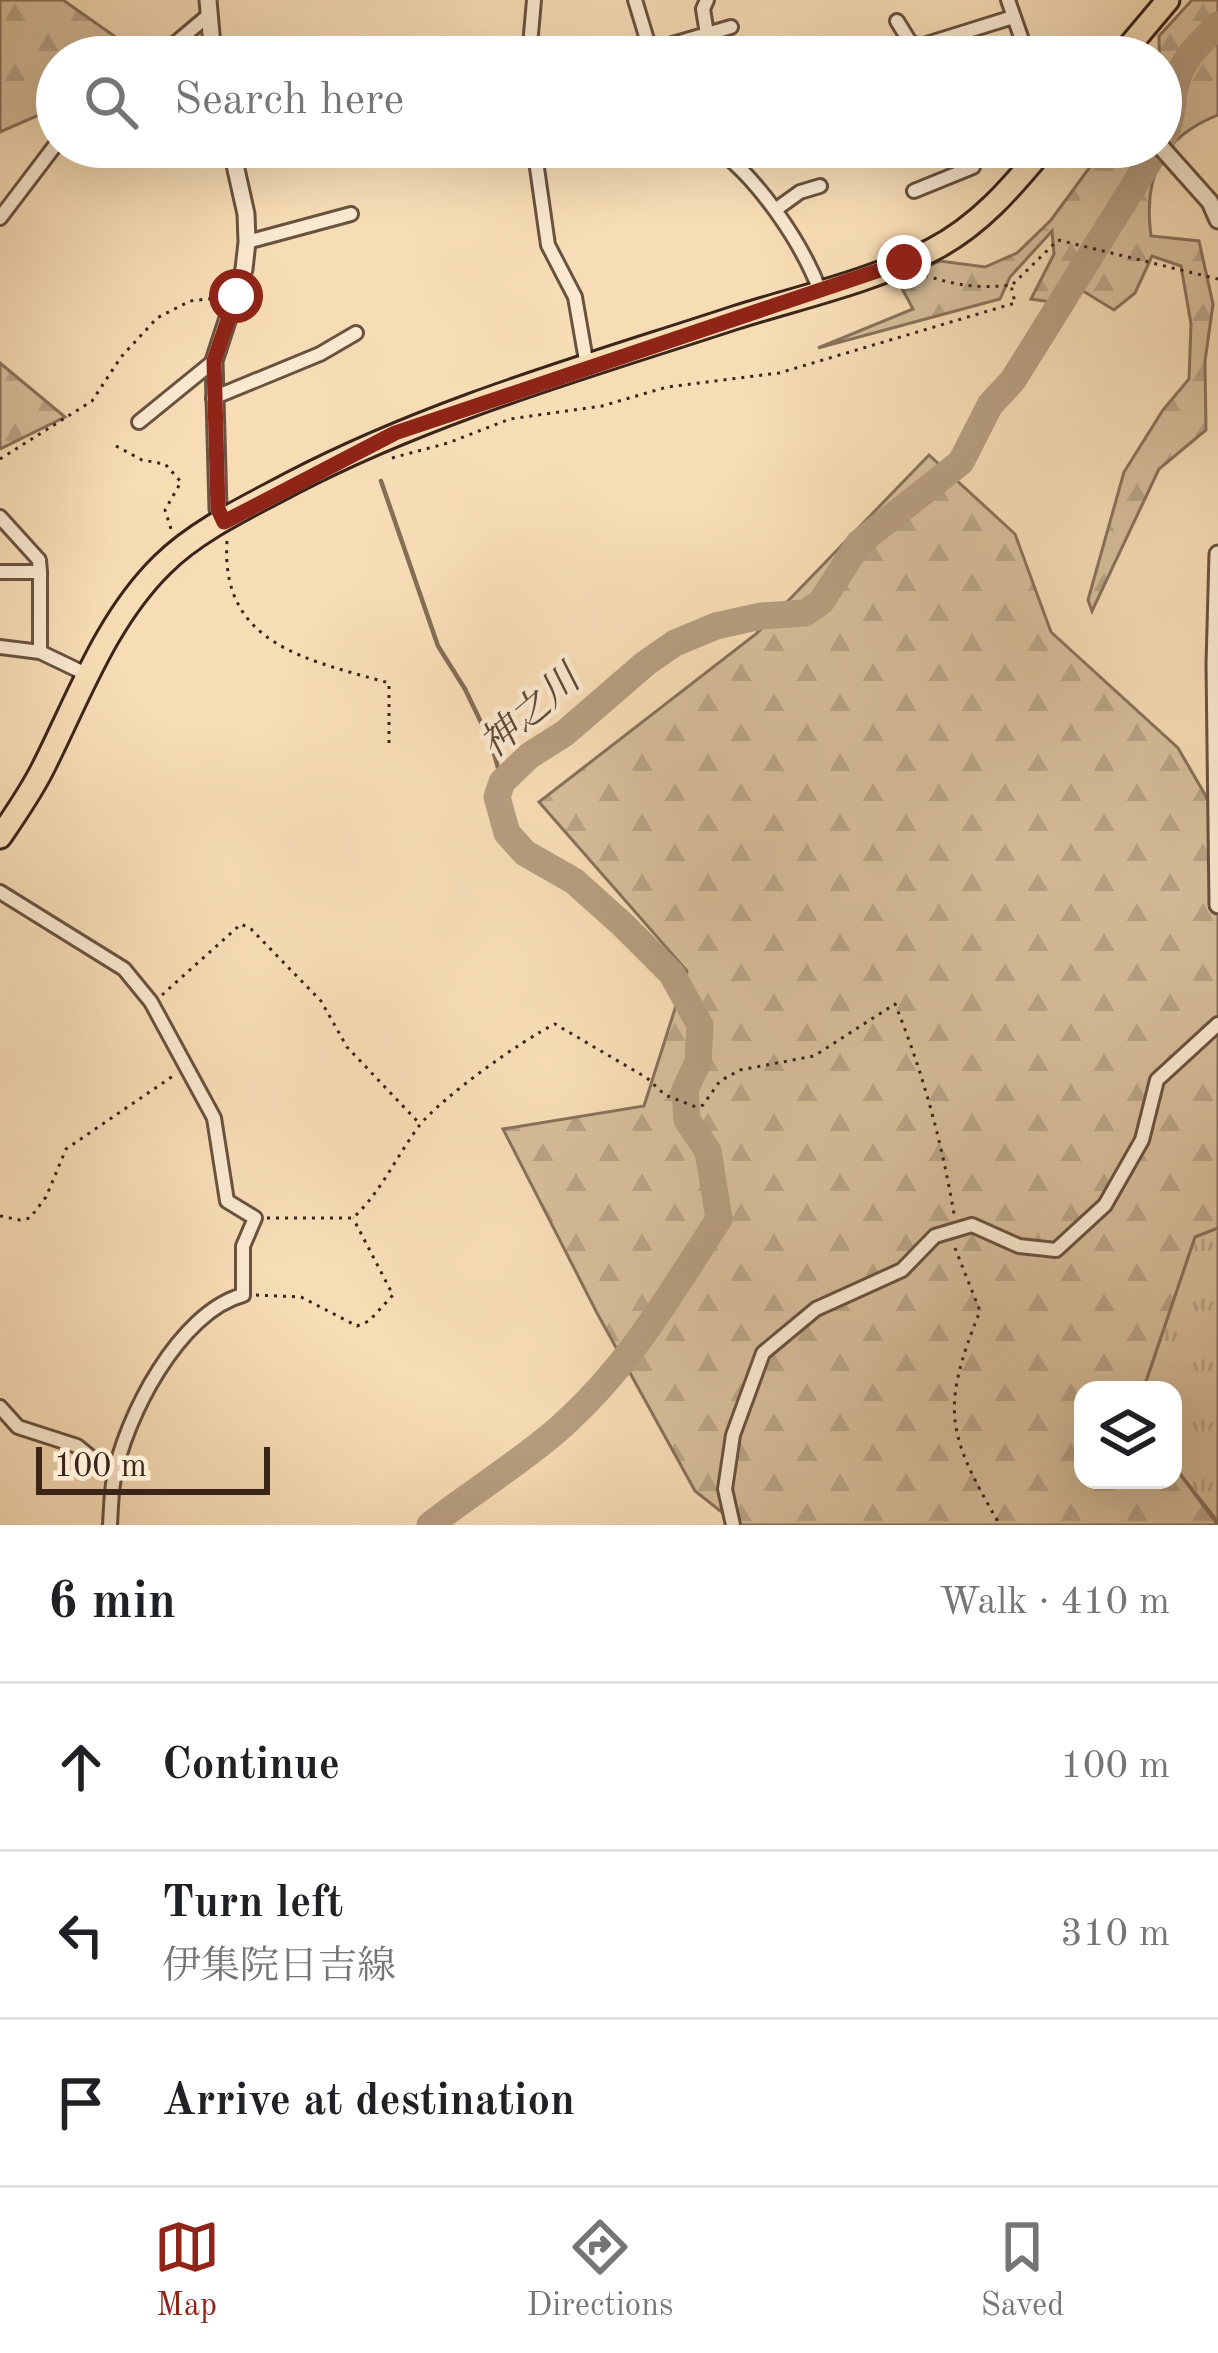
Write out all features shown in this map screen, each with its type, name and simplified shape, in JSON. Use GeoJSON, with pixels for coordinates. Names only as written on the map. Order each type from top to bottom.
{"type":"FeatureCollection","features":[{"type":"Feature","properties":{"kind":"main road"},"geometry":{"type":"LineString","coordinates":[[1138,36],[1168,0]]}},
{"type":"Feature","properties":{"kind":"main road"},"geometry":{"type":"LineString","coordinates":[[0,838],[136,595],[182,548],[395,433],[904,262],[974,223],[1028,168]]}},
{"type":"Feature","properties":{"kind":"street"},"geometry":{"type":"LineString","coordinates":[[531,36],[534,0]]}},
{"type":"Feature","properties":{"kind":"street"},"geometry":{"type":"LineString","coordinates":[[635,0],[646,36]]}},
{"type":"Feature","properties":{"kind":"street"},"geometry":{"type":"LineString","coordinates":[[707,0],[703,9],[707,34]]}},
{"type":"Feature","properties":{"kind":"street"},"geometry":{"type":"LineString","coordinates":[[1008,0],[1020,36]]}},
{"type":"Feature","properties":{"kind":"street"},"geometry":{"type":"LineString","coordinates":[[180,36],[209,7]]}},
{"type":"Feature","properties":{"kind":"street"},"geometry":{"type":"LineString","coordinates":[[952,36],[1013,17]]}},
{"type":"Feature","properties":{"kind":"street"},"geometry":{"type":"LineString","coordinates":[[897,21],[906,36]]}},
{"type":"Feature","properties":{"kind":"street"},"geometry":{"type":"LineString","coordinates":[[701,36],[731,27]]}},
{"type":"Feature","properties":{"kind":"street"},"geometry":{"type":"LineString","coordinates":[[0,218],[38,168]]}},
{"type":"Feature","properties":{"kind":"street"},"geometry":{"type":"LineString","coordinates":[[224,522],[218,509],[214,361],[244,269],[246,214],[236,168]]}},
{"type":"Feature","properties":{"kind":"street"},"geometry":{"type":"LineString","coordinates":[[537,168],[548,245],[575,297],[587,366]]}},
{"type":"Feature","properties":{"kind":"street"},"geometry":{"type":"LineString","coordinates":[[736,168],[775,210],[812,269],[820,291]]}},
{"type":"Feature","properties":{"kind":"street"},"geometry":{"type":"LineString","coordinates":[[914,191],[971,168]]}},
{"type":"Feature","properties":{"kind":"street"},"geometry":{"type":"LineString","coordinates":[[1180,168],[1210,202],[1218,220]]}},
{"type":"Feature","properties":{"kind":"street"},"geometry":{"type":"LineString","coordinates":[[775,210],[820,185]]}},
{"type":"Feature","properties":{"kind":"street"},"geometry":{"type":"LineString","coordinates":[[247,242],[351,214]]}},
{"type":"Feature","properties":{"kind":"street"},"geometry":{"type":"LineString","coordinates":[[213,398],[320,355],[356,333]]}},
{"type":"Feature","properties":{"kind":"street"},"geometry":{"type":"LineString","coordinates":[[139,422],[214,361]]}},
{"type":"Feature","properties":{"kind":"street"},"geometry":{"type":"LineString","coordinates":[[0,517],[40,560],[40,652]]}},
{"type":"Feature","properties":{"kind":"street"},"geometry":{"type":"LineString","coordinates":[[1218,554],[1218,905]]}},
{"type":"Feature","properties":{"kind":"street"},"geometry":{"type":"LineString","coordinates":[[0,572],[40,572]]}},
{"type":"Feature","properties":{"kind":"street"},"geometry":{"type":"LineString","coordinates":[[0,647],[40,652],[88,675]]}},
{"type":"Feature","properties":{"kind":"street"},"geometry":{"type":"LineString","coordinates":[[0,892],[124,969],[152,1004],[214,1118],[227,1201],[255,1218],[243,1246],[242,1295],[225,1299],[185,1334],[132,1420],[114,1476],[110,1525]]}},
{"type":"Feature","properties":{"kind":"street"},"geometry":{"type":"LineString","coordinates":[[733,1525],[725,1489],[733,1436],[763,1353],[816,1309],[902,1270],[935,1236],[972,1226],[1018,1246],[1056,1250],[1105,1205],[1142,1140],[1157,1080],[1218,1024]]}},
{"type":"Feature","properties":{"kind":"street"},"geometry":{"type":"LineString","coordinates":[[0,1407],[18,1427],[77,1446],[114,1476]]}},
{"type":"Feature","properties":{"kind":"path"},"geometry":{"type":"LineString","coordinates":[[904,262],[952,284],[1011,285],[1058,240],[1218,279]]}},
{"type":"Feature","properties":{"kind":"path"},"geometry":{"type":"LineString","coordinates":[[388,459],[510,419],[602,406],[667,387],[778,373],[1015,304],[1011,285]]}},
{"type":"Feature","properties":{"kind":"path"},"geometry":{"type":"LineString","coordinates":[[0,460],[92,401],[121,356],[157,318],[190,301],[236,296]]}},
{"type":"Feature","properties":{"kind":"path"},"geometry":{"type":"LineString","coordinates":[[116,446],[142,460],[165,464],[181,482],[165,510],[165,520],[182,548]]}},
{"type":"Feature","properties":{"kind":"path"},"geometry":{"type":"LineString","coordinates":[[224,522],[229,590],[263,636],[273,645],[389,683],[388,746]]}},
{"type":"Feature","properties":{"kind":"path"},"geometry":{"type":"LineString","coordinates":[[152,1004],[241,924],[321,1001],[347,1047],[421,1124]]}},
{"type":"Feature","properties":{"kind":"path"},"geometry":{"type":"LineString","coordinates":[[352,1218],[421,1124],[453,1095],[555,1024],[647,1078],[665,1095],[696,1107],[703,1105],[720,1081],[740,1070],[814,1056],[895,1004],[914,1050],[952,1188],[954,1252],[967,1272],[980,1311],[956,1370],[956,1433],[964,1464],[1000,1525]]}},
{"type":"Feature","properties":{"kind":"path"},"geometry":{"type":"LineString","coordinates":[[0,1216],[30,1218],[46,1197],[66,1149],[187,1066]]}},
{"type":"Feature","properties":{"kind":"path"},"geometry":{"type":"LineString","coordinates":[[255,1218],[352,1218]]}},
{"type":"Feature","properties":{"kind":"path"},"geometry":{"type":"LineString","coordinates":[[242,1295],[301,1297],[357,1326],[369,1321],[392,1295],[352,1218]]}},
{"type":"Feature","properties":{"kind":"green space"},"geometry":{"type":"Polygon","coordinates":[[[0,0],[63,0],[114,36],[36,36],[36,116],[0,132],[0,0]]]}},
{"type":"Feature","properties":{"kind":"green space"},"geometry":{"type":"Polygon","coordinates":[[[1192,0],[1218,0],[1218,115],[1182,135],[1182,36],[1159,36],[1192,0]]]}},
{"type":"Feature","properties":{"kind":"green space"},"geometry":{"type":"Polygon","coordinates":[[[1089,168],[1158,168],[1150,195],[1151,236],[1199,241],[1213,304],[1205,361],[1206,430],[1159,469],[1092,611],[1088,600],[1124,472],[1189,379],[1191,324],[1181,266],[1152,256],[1135,293],[1114,310],[1065,280],[1052,302],[1031,299],[1054,254],[1052,231],[1010,277],[1000,299],[818,348],[913,309],[897,279],[940,261],[985,267],[1017,253],[1051,220],[1089,168]]]}},
{"type":"Feature","properties":{"kind":"green space"},"geometry":{"type":"Polygon","coordinates":[[[0,363],[65,417],[0,449],[0,363]]]}},
{"type":"Feature","properties":{"kind":"green space"},"geometry":{"type":"Polygon","coordinates":[[[929,455],[1015,534],[1051,632],[1178,748],[1218,817],[1218,1228],[1195,1237],[1146,1381],[1074,1381],[1074,1489],[1182,1489],[1182,1477],[1218,1525],[738,1525],[695,1491],[597,1313],[503,1129],[644,1106],[687,971],[539,802],[756,634],[929,455]]]}},
{"type":"Feature","properties":{"kind":"green space"},"geometry":{"type":"Polygon","coordinates":[[[1218,1228],[1218,1522],[1182,1476],[1182,1381],[1146,1381],[1195,1236],[1218,1228]]]}},
{"type":"Feature","properties":{"kind":"waterway","name":"神之川"},"geometry":{"type":"LineString","coordinates":[[1182,68],[1218,25]]}},
{"type":"Feature","properties":{"kind":"waterway","name":"神之川"},"geometry":{"type":"LineString","coordinates":[[430,1525],[531,1451],[587,1402],[648,1327],[719,1219],[708,1151],[687,1120],[685,1090],[698,1062],[700,1025],[672,974],[622,924],[574,881],[525,853],[507,833],[497,797],[502,782],[675,643],[716,626],[805,613],[821,602],[859,543],[961,462],[990,405],[1013,380],[1145,168]]}},
{"type":"Feature","properties":{"kind":"waterway"},"geometry":{"type":"LineString","coordinates":[[381,481],[438,646],[491,743],[502,782]]}},
{"type":"Feature","properties":{"kind":"route"},"geometry":{"type":"LineString","coordinates":[[236,296],[214,361],[218,509],[224,522],[395,433],[904,262]]}}]}
